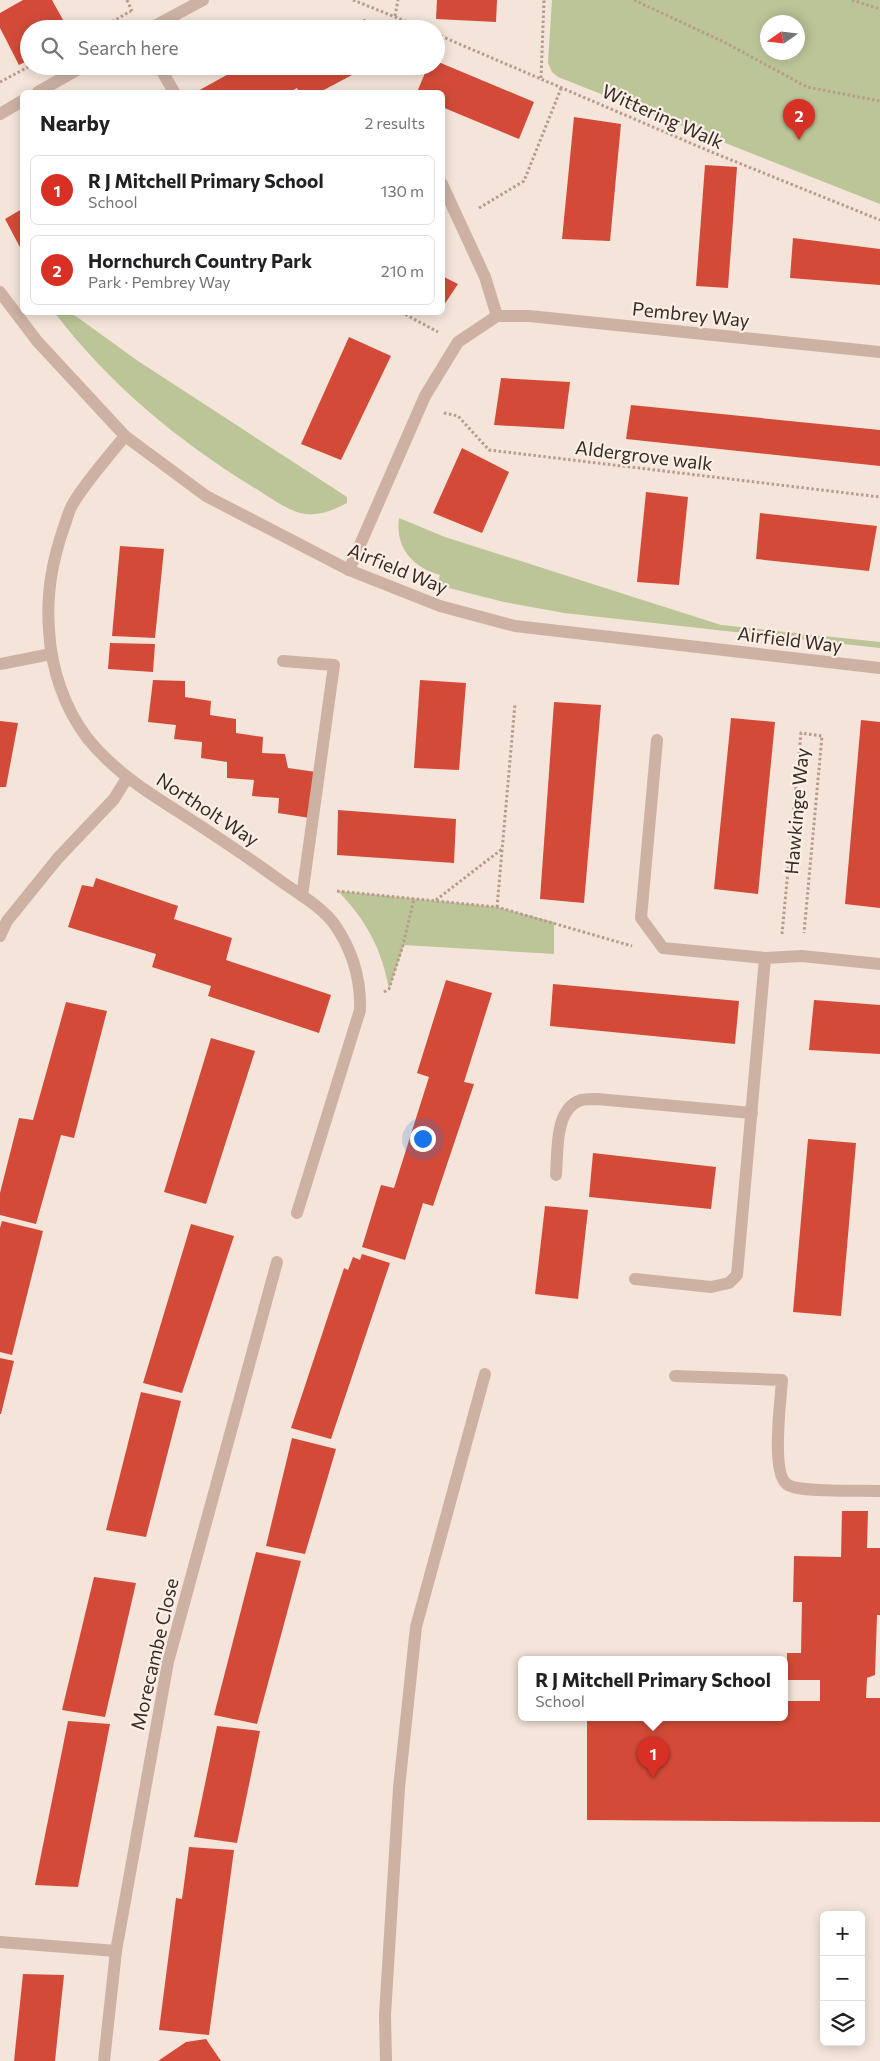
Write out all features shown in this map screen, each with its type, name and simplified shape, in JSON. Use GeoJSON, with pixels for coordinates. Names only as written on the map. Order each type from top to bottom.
{"type":"FeatureCollection","features":[{"type":"Feature","properties":{"kind":"street"},"geometry":{"type":"LineString","coordinates":[[166,20],[203,0]]}},
{"type":"Feature","properties":{"kind":"street"},"geometry":{"type":"LineString","coordinates":[[42,90],[68,75]]}},
{"type":"Feature","properties":{"kind":"street"},"geometry":{"type":"LineString","coordinates":[[164,75],[173,90]]}},
{"type":"Feature","properties":{"kind":"street"},"geometry":{"type":"LineString","coordinates":[[0,114],[20,102]]}},
{"type":"Feature","properties":{"kind":"street"},"geometry":{"type":"LineString","coordinates":[[349,570],[419,409],[458,342],[498,316],[485,277],[445,190]]}},
{"type":"Feature","properties":{"kind":"street","name":"Airfield Way"},"geometry":{"type":"LineString","coordinates":[[0,292],[37,341],[125,436],[206,496],[349,570],[440,606],[515,626],[880,668]]}},
{"type":"Feature","properties":{"kind":"street","name":"Pembrey Way"},"geometry":{"type":"LineString","coordinates":[[498,316],[529,316],[880,352]]}},
{"type":"Feature","properties":{"kind":"street","name":"Northolt Way"},"geometry":{"type":"LineString","coordinates":[[125,436],[73,503],[54,555],[49,583],[50,654],[57,678],[77,722],[88,738],[127,778],[255,862],[302,896],[334,923],[349,948],[360,985],[360,1010],[297,1213]]}},
{"type":"Feature","properties":{"kind":"street"},"geometry":{"type":"LineString","coordinates":[[0,664],[50,654]]}},
{"type":"Feature","properties":{"kind":"street"},"geometry":{"type":"LineString","coordinates":[[283,661],[334,665],[302,896]]}},
{"type":"Feature","properties":{"kind":"street"},"geometry":{"type":"LineString","coordinates":[[657,740],[641,918],[663,948],[765,958],[802,956],[880,964]]}},
{"type":"Feature","properties":{"kind":"street"},"geometry":{"type":"LineString","coordinates":[[0,936],[3,919],[114,799],[127,778]]}},
{"type":"Feature","properties":{"kind":"street"},"geometry":{"type":"LineString","coordinates":[[635,1279],[711,1288],[729,1283],[736,1275],[765,958]]}},
{"type":"Feature","properties":{"kind":"street"},"geometry":{"type":"LineString","coordinates":[[556,1175],[563,1116],[570,1107],[581,1100],[604,1099],[752,1113]]}},
{"type":"Feature","properties":{"kind":"street","name":"Morecambe Close"},"geometry":{"type":"LineString","coordinates":[[104,2061],[116,1951],[168,1662],[277,1262]]}},
{"type":"Feature","properties":{"kind":"street"},"geometry":{"type":"LineString","coordinates":[[386,2061],[385,2014],[400,1788],[416,1628],[485,1374]]}},
{"type":"Feature","properties":{"kind":"street"},"geometry":{"type":"LineString","coordinates":[[675,1376],[782,1380],[778,1459],[779,1474],[787,1485],[806,1489],[880,1491]]}},
{"type":"Feature","properties":{"kind":"street"},"geometry":{"type":"LineString","coordinates":[[0,1942],[116,1951]]}},
{"type":"Feature","properties":{"kind":"path"},"geometry":{"type":"LineString","coordinates":[[127,0],[132,11]]}},
{"type":"Feature","properties":{"kind":"path"},"geometry":{"type":"LineString","coordinates":[[353,0],[405,20]]}},
{"type":"Feature","properties":{"kind":"path"},"geometry":{"type":"LineString","coordinates":[[396,16],[398,0]]}},
{"type":"Feature","properties":{"kind":"path"},"geometry":{"type":"LineString","coordinates":[[541,78],[544,0]]}},
{"type":"Feature","properties":{"kind":"path"},"geometry":{"type":"LineString","coordinates":[[634,0],[724,42],[807,87],[880,101]]}},
{"type":"Feature","properties":{"kind":"path"},"geometry":{"type":"LineString","coordinates":[[852,0],[880,9]]}},
{"type":"Feature","properties":{"kind":"path"},"geometry":{"type":"LineString","coordinates":[[116,20],[139,7]]}},
{"type":"Feature","properties":{"kind":"path","name":"Wittering Walk"},"geometry":{"type":"LineString","coordinates":[[445,38],[562,86],[709,151],[880,220]]}},
{"type":"Feature","properties":{"kind":"path"},"geometry":{"type":"LineString","coordinates":[[0,82],[20,71]]}},
{"type":"Feature","properties":{"kind":"path"},"geometry":{"type":"LineString","coordinates":[[460,220],[524,181],[562,86]]}},
{"type":"Feature","properties":{"kind":"path"},"geometry":{"type":"LineString","coordinates":[[407,315],[458,342]]}},
{"type":"Feature","properties":{"kind":"path","name":"Aldergrove walk"},"geometry":{"type":"LineString","coordinates":[[419,409],[458,416],[489,450],[880,497]]}},
{"type":"Feature","properties":{"kind":"path"},"geometry":{"type":"LineString","coordinates":[[497,907],[515,704]]}},
{"type":"Feature","properties":{"kind":"path","name":"Hawkinge Way"},"geometry":{"type":"LineString","coordinates":[[781,958],[801,733],[822,736],[802,956]]}},
{"type":"Feature","properties":{"kind":"path"},"geometry":{"type":"LineString","coordinates":[[435,901],[503,849]]}},
{"type":"Feature","properties":{"kind":"path"},"geometry":{"type":"LineString","coordinates":[[305,875],[338,891],[497,907],[652,952],[663,948]]}},
{"type":"Feature","properties":{"kind":"path"},"geometry":{"type":"LineString","coordinates":[[360,1010],[389,989],[414,899]]}},
{"type":"Feature","properties":{"kind":"green space"},"geometry":{"type":"Polygon","coordinates":[[[552,0],[880,0],[880,204],[558,77],[552,72],[548,63],[552,0]]]}},
{"type":"Feature","properties":{"kind":"green space"},"geometry":{"type":"Polygon","coordinates":[[[57,315],[74,315],[77,317],[138,361],[347,497],[347,503],[324,513],[312,514],[300,513],[282,505],[225,469],[171,430],[121,387],[76,339],[57,315]]]}},
{"type":"Feature","properties":{"kind":"green space"},"geometry":{"type":"Polygon","coordinates":[[[399,518],[445,537],[721,625],[880,642],[880,648],[564,613],[504,602],[437,585],[440,575],[421,567],[403,547],[398,528],[399,518]]]}},
{"type":"Feature","properties":{"kind":"green space"},"geometry":{"type":"Polygon","coordinates":[[[338,891],[497,907],[554,922],[554,954],[404,945],[389,989],[382,961],[365,924],[338,891]]]}},
{"type":"Feature","properties":{"kind":"building"},"geometry":{"type":"Polygon","coordinates":[[[23,0],[52,0],[63,20],[20,20],[19,65],[0,28],[0,13],[23,0]]]}},
{"type":"Feature","properties":{"kind":"building"},"geometry":{"type":"Polygon","coordinates":[[[437,0],[497,0],[496,22],[436,19],[437,0]]]}},
{"type":"Feature","properties":{"kind":"building"},"geometry":{"type":"Polygon","coordinates":[[[445,65],[534,102],[519,139],[445,108],[445,90],[418,90],[424,75],[445,75],[445,65]]]}},
{"type":"Feature","properties":{"kind":"building"},"geometry":{"type":"Polygon","coordinates":[[[227,75],[352,75],[324,90],[298,90],[297,88],[294,90],[200,90],[227,75]]]}},
{"type":"Feature","properties":{"kind":"building"},"geometry":{"type":"Polygon","coordinates":[[[574,117],[621,124],[610,241],[562,239],[574,117]]]}},
{"type":"Feature","properties":{"kind":"building"},"geometry":{"type":"Polygon","coordinates":[[[705,165],[737,167],[728,288],[696,286],[705,165]]]}},
{"type":"Feature","properties":{"kind":"building"},"geometry":{"type":"Polygon","coordinates":[[[20,210],[20,247],[5,219],[20,210]]]}},
{"type":"Feature","properties":{"kind":"building"},"geometry":{"type":"Polygon","coordinates":[[[793,238],[880,249],[880,285],[790,278],[793,238]]]}},
{"type":"Feature","properties":{"kind":"building"},"geometry":{"type":"Polygon","coordinates":[[[445,278],[458,284],[445,304],[445,278]]]}},
{"type":"Feature","properties":{"kind":"building"},"geometry":{"type":"Polygon","coordinates":[[[349,337],[391,356],[341,460],[301,444],[349,337]]]}},
{"type":"Feature","properties":{"kind":"building"},"geometry":{"type":"Polygon","coordinates":[[[501,378],[570,382],[564,429],[494,425],[501,378]]]}},
{"type":"Feature","properties":{"kind":"building"},"geometry":{"type":"Polygon","coordinates":[[[631,405],[880,430],[880,466],[626,439],[631,405]]]}},
{"type":"Feature","properties":{"kind":"building"},"geometry":{"type":"Polygon","coordinates":[[[462,448],[509,472],[482,533],[433,513],[462,448]]]}},
{"type":"Feature","properties":{"kind":"building"},"geometry":{"type":"Polygon","coordinates":[[[646,492],[688,497],[679,585],[637,582],[646,492]]]}},
{"type":"Feature","properties":{"kind":"building"},"geometry":{"type":"Polygon","coordinates":[[[760,513],[877,526],[869,571],[756,559],[760,513]]]}},
{"type":"Feature","properties":{"kind":"building"},"geometry":{"type":"Polygon","coordinates":[[[120,546],[164,549],[155,638],[112,636],[120,546]]]}},
{"type":"Feature","properties":{"kind":"building"},"geometry":{"type":"Polygon","coordinates":[[[110,643],[155,644],[153,672],[108,669],[110,643]]]}},
{"type":"Feature","properties":{"kind":"building"},"geometry":{"type":"Polygon","coordinates":[[[153,680],[185,681],[185,697],[211,701],[210,715],[236,719],[236,733],[263,737],[262,753],[285,754],[288,768],[316,772],[310,818],[278,813],[279,798],[252,796],[254,780],[227,778],[227,762],[201,758],[202,742],[174,739],[176,725],[148,722],[153,680]]]}},
{"type":"Feature","properties":{"kind":"building"},"geometry":{"type":"Polygon","coordinates":[[[420,680],[466,683],[459,770],[414,768],[420,680]]]}},
{"type":"Feature","properties":{"kind":"building"},"geometry":{"type":"Polygon","coordinates":[[[554,702],[601,705],[584,903],[540,899],[554,702]]]}},
{"type":"Feature","properties":{"kind":"building"},"geometry":{"type":"Polygon","coordinates":[[[731,718],[775,722],[758,894],[714,889],[731,718]]]}},
{"type":"Feature","properties":{"kind":"building"},"geometry":{"type":"Polygon","coordinates":[[[861,720],[880,722],[880,908],[845,904],[861,720]]]}},
{"type":"Feature","properties":{"kind":"building"},"geometry":{"type":"Polygon","coordinates":[[[0,721],[18,723],[6,787],[0,787],[0,721]]]}},
{"type":"Feature","properties":{"kind":"building"},"geometry":{"type":"Polygon","coordinates":[[[338,810],[456,819],[454,863],[337,855],[338,810]]]}},
{"type":"Feature","properties":{"kind":"building"},"geometry":{"type":"Polygon","coordinates":[[[96,878],[178,906],[174,919],[232,938],[226,960],[331,995],[319,1033],[208,996],[211,986],[152,967],[156,954],[68,927],[82,885],[93,887],[96,878]]]}},
{"type":"Feature","properties":{"kind":"building"},"geometry":{"type":"Polygon","coordinates":[[[446,980],[492,993],[464,1082],[474,1084],[433,1206],[423,1203],[405,1260],[362,1247],[381,1185],[394,1188],[429,1077],[417,1073],[446,980]]]}},
{"type":"Feature","properties":{"kind":"building"},"geometry":{"type":"Polygon","coordinates":[[[553,984],[739,1001],[735,1044],[550,1026],[553,984]]]}},
{"type":"Feature","properties":{"kind":"building"},"geometry":{"type":"Polygon","coordinates":[[[814,1000],[880,1005],[880,1054],[809,1050],[814,1000]]]}},
{"type":"Feature","properties":{"kind":"building"},"geometry":{"type":"Polygon","coordinates":[[[66,1002],[107,1011],[74,1138],[61,1135],[36,1224],[0,1215],[0,1193],[19,1118],[33,1120],[66,1002]]]}},
{"type":"Feature","properties":{"kind":"building"},"geometry":{"type":"Polygon","coordinates":[[[211,1038],[255,1051],[206,1204],[164,1192],[211,1038]]]}},
{"type":"Feature","properties":{"kind":"building"},"geometry":{"type":"Polygon","coordinates":[[[808,1139],[856,1143],[841,1316],[793,1312],[808,1139]]]}},
{"type":"Feature","properties":{"kind":"building"},"geometry":{"type":"Polygon","coordinates":[[[593,1153],[716,1167],[711,1209],[589,1197],[593,1153]]]}},
{"type":"Feature","properties":{"kind":"building"},"geometry":{"type":"Polygon","coordinates":[[[545,1206],[588,1210],[578,1299],[535,1294],[545,1206]]]}},
{"type":"Feature","properties":{"kind":"building"},"geometry":{"type":"Polygon","coordinates":[[[2,1221],[43,1231],[12,1355],[0,1352],[0,1228],[2,1221]]]}},
{"type":"Feature","properties":{"kind":"building"},"geometry":{"type":"Polygon","coordinates":[[[191,1224],[234,1236],[182,1393],[143,1383],[191,1224]]]}},
{"type":"Feature","properties":{"kind":"building"},"geometry":{"type":"Polygon","coordinates":[[[362,1254],[390,1263],[331,1439],[291,1428],[344,1268],[348,1270],[353,1257],[360,1260],[362,1254]]]}},
{"type":"Feature","properties":{"kind":"building"},"geometry":{"type":"Polygon","coordinates":[[[0,1358],[14,1361],[1,1414],[0,1414],[0,1358]]]}},
{"type":"Feature","properties":{"kind":"building"},"geometry":{"type":"Polygon","coordinates":[[[141,1392],[181,1401],[146,1537],[106,1530],[141,1392]]]}},
{"type":"Feature","properties":{"kind":"building"},"geometry":{"type":"Polygon","coordinates":[[[292,1438],[336,1449],[305,1554],[266,1546],[292,1438]]]}},
{"type":"Feature","properties":{"kind":"building"},"geometry":{"type":"Polygon","coordinates":[[[842,1511],[868,1511],[867,1548],[880,1548],[880,1615],[877,1615],[875,1675],[867,1678],[866,1698],[880,1698],[880,1822],[587,1820],[587,1721],[788,1721],[788,1701],[820,1701],[820,1680],[788,1680],[787,1653],[801,1653],[802,1602],[793,1602],[794,1556],[841,1557],[842,1511]]]}},
{"type":"Feature","properties":{"kind":"building"},"geometry":{"type":"Polygon","coordinates":[[[256,1552],[301,1561],[257,1724],[214,1715],[256,1552]]]}},
{"type":"Feature","properties":{"kind":"building"},"geometry":{"type":"Polygon","coordinates":[[[94,1577],[136,1583],[105,1717],[62,1710],[94,1577]]]}},
{"type":"Feature","properties":{"kind":"building"},"geometry":{"type":"Polygon","coordinates":[[[68,1721],[110,1724],[78,1887],[35,1885],[68,1721]]]}},
{"type":"Feature","properties":{"kind":"building"},"geometry":{"type":"Polygon","coordinates":[[[217,1726],[260,1731],[237,1843],[194,1837],[217,1726]]]}},
{"type":"Feature","properties":{"kind":"building"},"geometry":{"type":"Polygon","coordinates":[[[189,1847],[234,1850],[209,2035],[159,2030],[176,1898],[182,1899],[189,1847]]]}},
{"type":"Feature","properties":{"kind":"building"},"geometry":{"type":"Polygon","coordinates":[[[23,1974],[64,1975],[55,2061],[14,2061],[23,1974]]]}},
{"type":"Feature","properties":{"kind":"building"},"geometry":{"type":"Polygon","coordinates":[[[206,2039],[221,2061],[158,2061],[186,2042],[206,2039]]]}},
{"type":"Feature","properties":{"kind":"place","name":"Hornchurch Country Park"},"geometry":{"type":"Point","coordinates":[799,140]}},
{"type":"Feature","properties":{"kind":"place","name":"R J Mitchell Primary School"},"geometry":{"type":"Point","coordinates":[653,1778]}}]}
